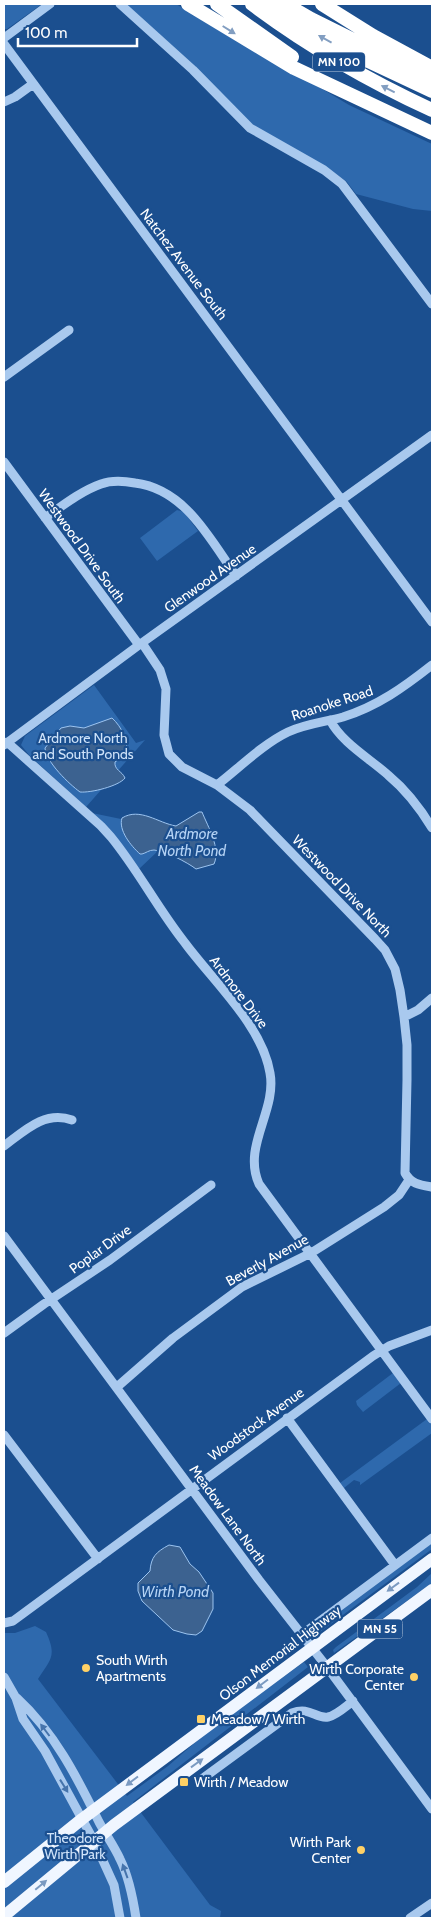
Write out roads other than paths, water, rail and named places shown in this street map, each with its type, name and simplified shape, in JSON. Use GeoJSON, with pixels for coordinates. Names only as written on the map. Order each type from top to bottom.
{"type":"FeatureCollection","features":[{"type":"Feature","properties":{"kind":"highway"},"geometry":{"type":"LineString","coordinates":[[188,4],[294,68],[377,106]]}},
{"type":"Feature","properties":{"kind":"highway","name":"MN 100"},"geometry":{"type":"LineString","coordinates":[[217,4],[283,51],[338,85],[432,133]]}},
{"type":"Feature","properties":{"kind":"highway","name":"MN 100"},"geometry":{"type":"LineString","coordinates":[[252,4],[331,57],[381,85],[432,110]]}},
{"type":"Feature","properties":{"kind":"highway"},"geometry":{"type":"LineString","coordinates":[[263,4],[348,51],[432,91]]}},
{"type":"Feature","properties":{"kind":"highway"},"geometry":{"type":"LineString","coordinates":[[285,4],[432,80]]}},
{"type":"Feature","properties":{"kind":"highway"},"geometry":{"type":"LineString","coordinates":[[298,4],[334,30]]}},
{"type":"Feature","properties":{"kind":"highway"},"geometry":{"type":"LineString","coordinates":[[322,4],[380,40],[432,68]]}},
{"type":"Feature","properties":{"kind":"main road","name":"Olson Memorial Highway"},"geometry":{"type":"LineString","coordinates":[[4,1882],[93,1810],[432,1559]]}},
{"type":"Feature","properties":{"kind":"main road","name":"MN 55"},"geometry":{"type":"LineString","coordinates":[[4,1916],[104,1832],[432,1590]]}},
{"type":"Feature","properties":{"kind":"street"},"geometry":{"type":"LineString","coordinates":[[4,38],[50,4]]}},
{"type":"Feature","properties":{"kind":"street"},"geometry":{"type":"LineString","coordinates":[[120,4],[188,65],[241,121],[269,140],[324,170],[342,184],[432,304]]}},
{"type":"Feature","properties":{"kind":"street","name":"Natchez Avenue South"},"geometry":{"type":"LineString","coordinates":[[4,44],[432,622]]}},
{"type":"Feature","properties":{"kind":"street"},"geometry":{"type":"LineString","coordinates":[[4,102],[15,97],[33,84]]}},
{"type":"Feature","properties":{"kind":"street"},"geometry":{"type":"LineString","coordinates":[[4,377],[69,330]]}},
{"type":"Feature","properties":{"kind":"street","name":"Glenwood Avenue"},"geometry":{"type":"LineString","coordinates":[[6,744],[140,644],[432,435]]}},
{"type":"Feature","properties":{"kind":"street","name":"Westwood Drive South"},"geometry":{"type":"LineString","coordinates":[[4,462],[140,644]]}},
{"type":"Feature","properties":{"kind":"street"},"geometry":{"type":"LineString","coordinates":[[45,518],[82,493],[102,484],[120,481],[152,486],[169,494],[186,508],[236,576]]}},
{"type":"Feature","properties":{"kind":"street","name":"Westwood Drive North"},"geometry":{"type":"LineString","coordinates":[[140,644],[160,670],[166,689],[164,735],[169,754],[182,767],[217,785],[250,810],[384,950],[395,969],[407,1045],[404,1165],[405,1173],[409,1180]]}},
{"type":"Feature","properties":{"kind":"street","name":"Roanoke Road"},"geometry":{"type":"LineString","coordinates":[[217,785],[286,733],[361,710],[384,700],[432,666]]}},
{"type":"Feature","properties":{"kind":"street"},"geometry":{"type":"LineString","coordinates":[[330,720],[343,737],[401,787],[419,808],[432,828]]}},
{"type":"Feature","properties":{"kind":"street","name":"Ardmore Drive"},"geometry":{"type":"LineString","coordinates":[[6,744],[94,819],[110,837],[184,943],[254,1033],[268,1063],[272,1086],[269,1104],[254,1153],[253,1162],[256,1177],[262,1190],[311,1253],[432,1419]]}},
{"type":"Feature","properties":{"kind":"street"},"geometry":{"type":"LineString","coordinates":[[404,1017],[418,1010],[432,998]]}},
{"type":"Feature","properties":{"kind":"street"},"geometry":{"type":"LineString","coordinates":[[4,1146],[45,1119],[58,1116],[72,1120]]}},
{"type":"Feature","properties":{"kind":"street"},"geometry":{"type":"LineString","coordinates":[[409,1180],[432,1187]]}},
{"type":"Feature","properties":{"kind":"street","name":"Beverly Avenue"},"geometry":{"type":"LineString","coordinates":[[117,1387],[173,1338],[242,1287],[311,1253],[393,1200],[409,1180]]}},
{"type":"Feature","properties":{"kind":"street","name":"Poplar Drive"},"geometry":{"type":"LineString","coordinates":[[4,1333],[110,1260],[211,1184]]}},
{"type":"Feature","properties":{"kind":"street","name":"Meadow Lane North"},"geometry":{"type":"LineString","coordinates":[[4,1236],[432,1809]]}},
{"type":"Feature","properties":{"kind":"street","name":"Woodstock Avenue"},"geometry":{"type":"LineString","coordinates":[[5,1623],[13,1621],[381,1350],[432,1330]]}},
{"type":"Feature","properties":{"kind":"street"},"geometry":{"type":"LineString","coordinates":[[287,1418],[396,1565]]}},
{"type":"Feature","properties":{"kind":"street"},"geometry":{"type":"LineString","coordinates":[[4,1435],[98,1559]]}},
{"type":"Feature","properties":{"kind":"street"},"geometry":{"type":"LineString","coordinates":[[301,1635],[432,1538]]}},
{"type":"Feature","properties":{"kind":"street"},"geometry":{"type":"LineString","coordinates":[[4,1677],[16,1698],[23,1719],[45,1751],[94,1841],[114,1885],[120,1918]]}},
{"type":"Feature","properties":{"kind":"street"},"geometry":{"type":"LineString","coordinates":[[16,1698],[33,1713],[66,1759],[121,1862],[130,1886],[136,1918]]}},
{"type":"Feature","properties":{"kind":"street"},"geometry":{"type":"LineString","coordinates":[[202,1779],[292,1713],[308,1711],[319,1716],[330,1717],[353,1701]]}},
{"type":"Feature","properties":{"kind":"street"},"geometry":{"type":"LineString","coordinates":[[410,1918],[432,1903]]}},
{"type":"Feature","properties":{"kind":"water"},"geometry":{"type":"Polygon","coordinates":[[[112,718],[122,730],[126,740],[126,754],[115,762],[116,767],[125,778],[117,784],[80,792],[64,778],[49,760],[45,748],[61,728],[70,726],[84,728],[112,718]]]}},
{"type":"Feature","properties":{"kind":"water","name":"Ardmore North Pond"},"geometry":{"type":"Polygon","coordinates":[[[202,812],[213,838],[216,858],[214,864],[196,869],[164,852],[152,850],[140,854],[129,842],[121,823],[122,818],[136,814],[176,826],[202,812]]]}},
{"type":"Feature","properties":{"kind":"water","name":"Wirth Pond"},"geometry":{"type":"Polygon","coordinates":[[[169,1545],[180,1547],[190,1564],[199,1572],[213,1593],[213,1609],[202,1631],[196,1635],[173,1630],[142,1601],[138,1591],[138,1583],[150,1571],[155,1555],[169,1545]]]}},
{"type":"Feature","properties":{"kind":"place","name":"South Wirth Apartments"},"geometry":{"type":"Point","coordinates":[86,1668]}},
{"type":"Feature","properties":{"kind":"place","name":"Wirth Corporate Center"},"geometry":{"type":"Point","coordinates":[414,1677]}},
{"type":"Feature","properties":{"kind":"place","name":"Meadow / Wirth"},"geometry":{"type":"Point","coordinates":[201,1719]}},
{"type":"Feature","properties":{"kind":"place","name":"Wirth / Meadow"},"geometry":{"type":"Point","coordinates":[184,1782]}},
{"type":"Feature","properties":{"kind":"place","name":"Wirth Park Center"},"geometry":{"type":"Point","coordinates":[361,1850]}},
{"type":"Feature","properties":{"kind":"park label","name":"Ardmore North and South Ponds"},"geometry":{"type":"Point","coordinates":[83,746]}},
{"type":"Feature","properties":{"kind":"park label","name":"Theodore Wirth Park"},"geometry":{"type":"Point","coordinates":[75,1846]}}]}
